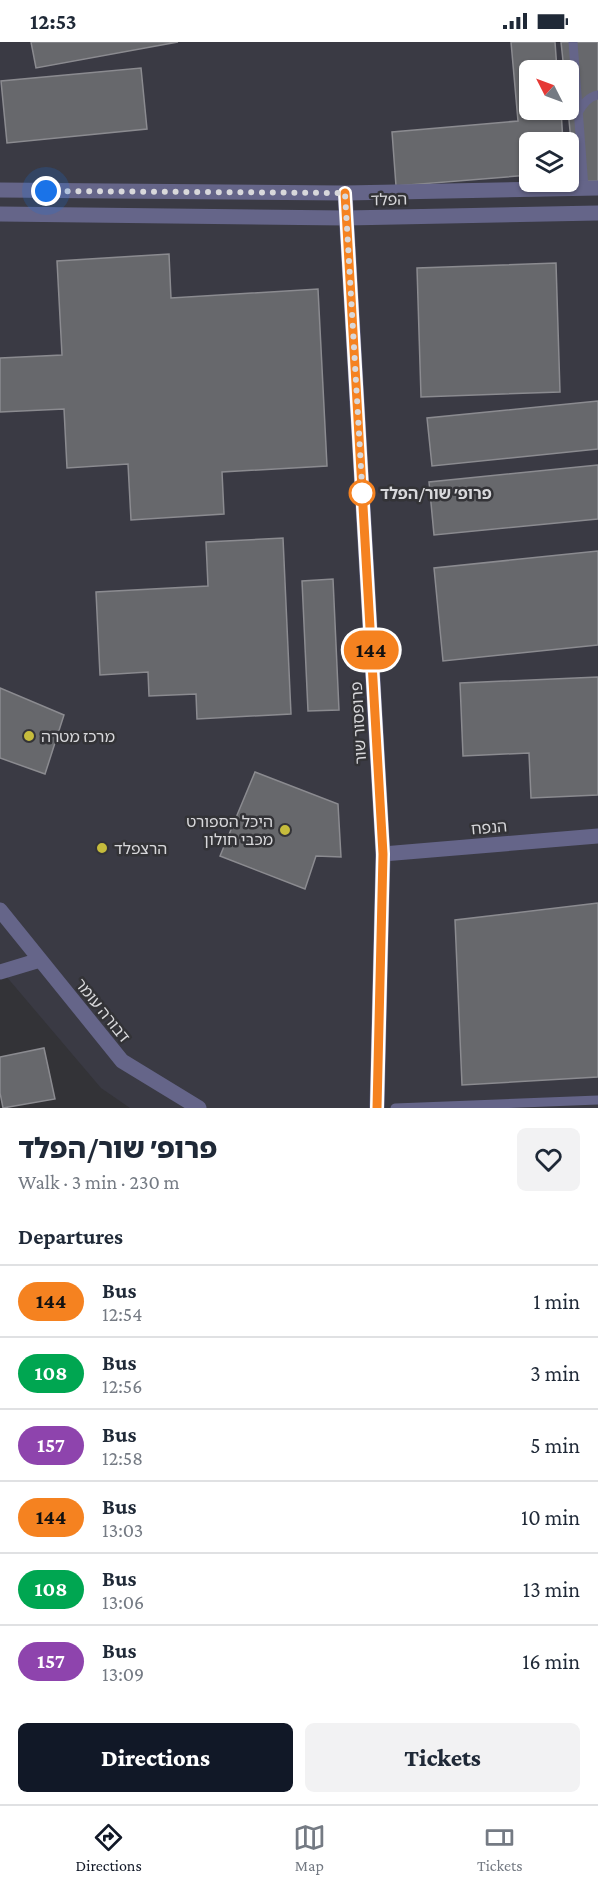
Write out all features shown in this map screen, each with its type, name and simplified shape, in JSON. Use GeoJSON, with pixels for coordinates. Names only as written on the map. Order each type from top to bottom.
{"type":"FeatureCollection","features":[{"type":"Feature","properties":{"kind":"street","name":"הפלד"},"geometry":{"type":"LineString","coordinates":[[0,190],[345,193],[591,188]]}},
{"type":"Feature","properties":{"kind":"street","name":"פרופסור שור"},"geometry":{"type":"LineString","coordinates":[[345,193],[383,854],[377,1108]]}},
{"type":"Feature","properties":{"kind":"street","name":"הפלד"},"geometry":{"type":"LineString","coordinates":[[0,213],[346,218],[598,213]]}},
{"type":"Feature","properties":{"kind":"street","name":"הנפח"},"geometry":{"type":"LineString","coordinates":[[383,854],[598,836]]}},
{"type":"Feature","properties":{"kind":"street","name":"דבורה עומר"},"geometry":{"type":"LineString","coordinates":[[0,910],[122,1061],[199,1108]]}},
{"type":"Feature","properties":{"kind":"street"},"geometry":{"type":"LineString","coordinates":[[0,972],[40,960]]}},
{"type":"Feature","properties":{"kind":"lane"},"geometry":{"type":"LineString","coordinates":[[573,42],[574,60]]}},
{"type":"Feature","properties":{"kind":"lane"},"geometry":{"type":"LineString","coordinates":[[579,111],[584,103],[598,95]]}},
{"type":"Feature","properties":{"kind":"lane"},"geometry":{"type":"LineString","coordinates":[[579,119],[591,188]]}},
{"type":"Feature","properties":{"kind":"lane"},"geometry":{"type":"LineString","coordinates":[[395,1108],[598,1100]]}},
{"type":"Feature","properties":{"kind":"shaded area"},"geometry":{"type":"Polygon","coordinates":[[[0,42],[598,42],[598,1108],[130,1108],[101,1088],[0,969],[0,42]]]}},
{"type":"Feature","properties":{"kind":"building"},"geometry":{"type":"Polygon","coordinates":[[[31,42],[178,42],[36,68],[31,42]]]}},
{"type":"Feature","properties":{"kind":"building"},"geometry":{"type":"Polygon","coordinates":[[[511,42],[555,42],[556,60],[519,60],[519,120],[562,120],[562,132],[519,132],[519,176],[396,186],[392,132],[518,121],[511,42]]]}},
{"type":"Feature","properties":{"kind":"building"},"geometry":{"type":"Polygon","coordinates":[[[561,42],[598,42],[598,181],[579,182],[579,132],[570,132],[569,120],[579,120],[579,60],[563,60],[561,42]]]}},
{"type":"Feature","properties":{"kind":"building"},"geometry":{"type":"Polygon","coordinates":[[[141,68],[147,129],[7,143],[1,81],[141,68]]]}},
{"type":"Feature","properties":{"kind":"building"},"geometry":{"type":"Polygon","coordinates":[[[169,254],[171,298],[318,289],[327,466],[222,472],[224,514],[131,520],[128,464],[67,468],[64,409],[0,412],[0,358],[62,355],[57,261],[169,254]]]}},
{"type":"Feature","properties":{"kind":"building"},"geometry":{"type":"Polygon","coordinates":[[[556,263],[560,392],[421,397],[417,268],[556,263]]]}},
{"type":"Feature","properties":{"kind":"building"},"geometry":{"type":"Polygon","coordinates":[[[598,401],[598,449],[432,466],[427,418],[598,401]]]}},
{"type":"Feature","properties":{"kind":"building"},"geometry":{"type":"Polygon","coordinates":[[[598,465],[598,519],[434,535],[429,482],[598,465]]]}},
{"type":"Feature","properties":{"kind":"building"},"geometry":{"type":"Polygon","coordinates":[[[283,538],[291,714],[197,719],[196,694],[149,696],[148,672],[100,675],[96,592],[208,586],[206,542],[283,538]]]}},
{"type":"Feature","properties":{"kind":"building"},"geometry":{"type":"Polygon","coordinates":[[[598,551],[598,645],[443,661],[434,568],[598,551]]]}},
{"type":"Feature","properties":{"kind":"building"},"geometry":{"type":"Polygon","coordinates":[[[333,579],[339,710],[308,711],[302,581],[333,579]]]}},
{"type":"Feature","properties":{"kind":"building"},"geometry":{"type":"Polygon","coordinates":[[[598,677],[598,795],[531,798],[529,753],[463,756],[460,683],[598,677]]]}},
{"type":"Feature","properties":{"kind":"building","name":"מרכז מטרה"},"geometry":{"type":"Polygon","coordinates":[[[0,688],[64,715],[45,774],[0,758],[0,688]]]}},
{"type":"Feature","properties":{"kind":"building","name":"היכל הספורט מכבי חולון"},"geometry":{"type":"Polygon","coordinates":[[[255,772],[338,804],[341,857],[316,856],[305,889],[220,856],[255,772]]]}},
{"type":"Feature","properties":{"kind":"building"},"geometry":{"type":"Polygon","coordinates":[[[598,903],[598,1077],[462,1085],[455,920],[598,903]]]}},
{"type":"Feature","properties":{"kind":"building"},"geometry":{"type":"Polygon","coordinates":[[[44,1048],[55,1099],[3,1108],[0,1093],[0,1057],[44,1048]]]}},
{"type":"Feature","properties":{"kind":"bus line","name":"144"},"geometry":{"type":"LineString","coordinates":[[345,193],[383,854],[377,1108]]}},
{"type":"Feature","properties":{"kind":"place","name":"פרופ׳ שור/הפלד"},"geometry":{"type":"Point","coordinates":[362,493]}},
{"type":"Feature","properties":{"kind":"place","name":"מרכז מטרה"},"geometry":{"type":"Point","coordinates":[29,736]}},
{"type":"Feature","properties":{"kind":"place","name":"היכל הספורט מכבי חולון"},"geometry":{"type":"Point","coordinates":[285,830]}},
{"type":"Feature","properties":{"kind":"place","name":"הרצפלד"},"geometry":{"type":"Point","coordinates":[102,848]}},
{"type":"Feature","properties":{"kind":"route"},"geometry":{"type":"LineString","coordinates":[[46,191],[345,193],[363,502],[362,493]]}}]}
